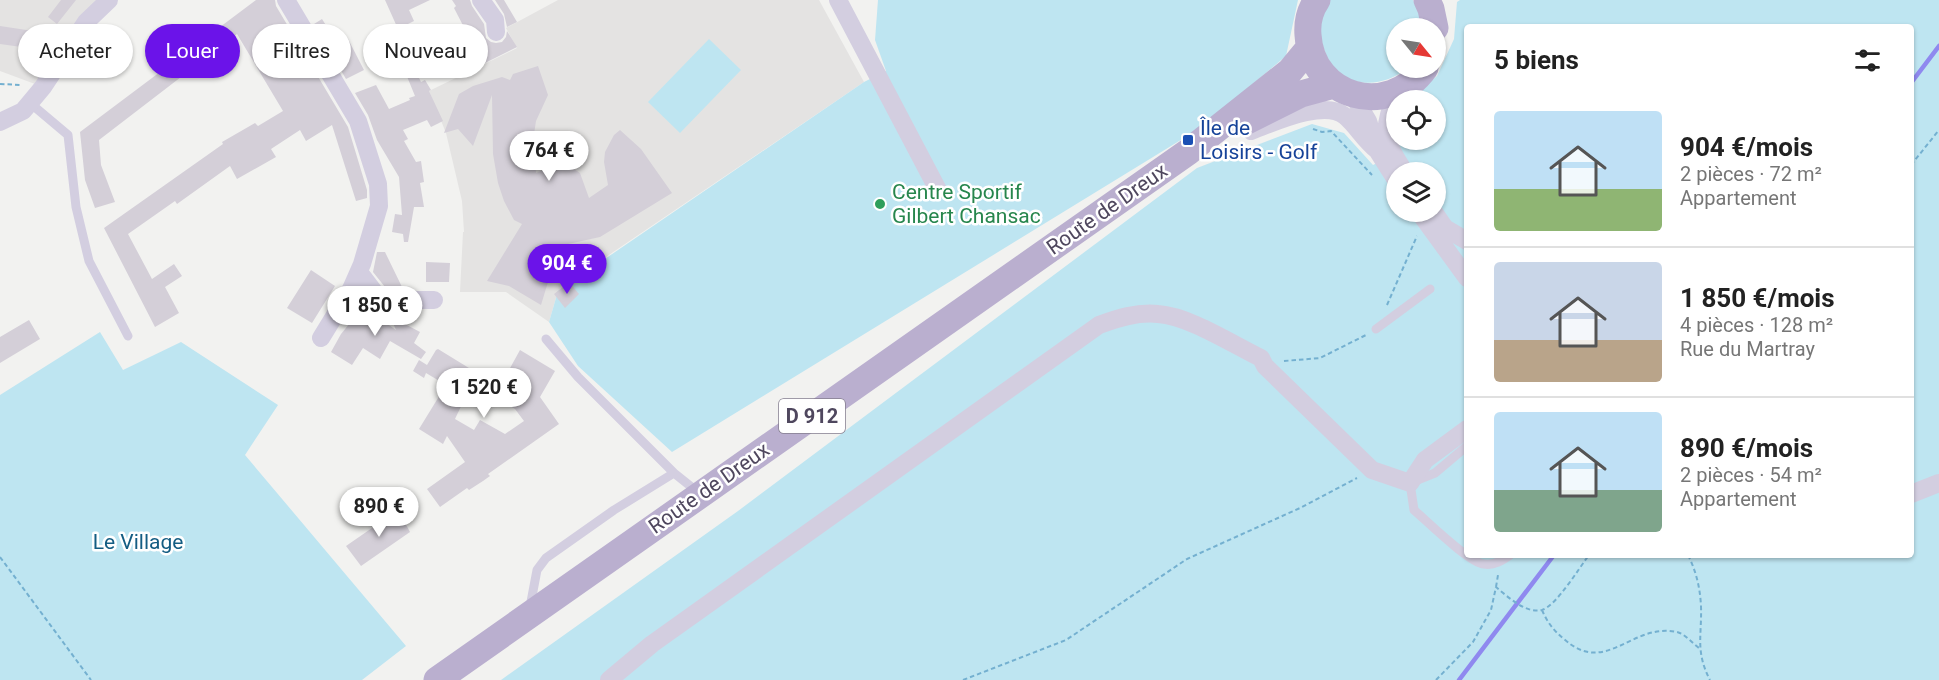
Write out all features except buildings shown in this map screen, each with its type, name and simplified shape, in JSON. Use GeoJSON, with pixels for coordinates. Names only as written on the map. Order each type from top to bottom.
{"type":"FeatureCollection","features":[{"type":"Feature","properties":{"kind":"main road"},"geometry":{"type":"LineString","coordinates":[[1317,0],[1308,25],[1309,48],[1322,74],[1343,89]]}},
{"type":"Feature","properties":{"kind":"main road","name":"Route de Dreux"},"geometry":{"type":"LineString","coordinates":[[437,680],[1188,152],[1290,71],[1309,48]]}},
{"type":"Feature","properties":{"kind":"main road"},"geometry":{"type":"LineString","coordinates":[[1398,90],[1415,78]]}},
{"type":"Feature","properties":{"kind":"main road","name":"Route de Dreux"},"geometry":{"type":"LineString","coordinates":[[1188,152],[1301,94],[1343,89],[1367,97],[1386,95]]}},
{"type":"Feature","properties":{"kind":"street"},"geometry":{"type":"LineString","coordinates":[[0,122],[23,111],[43,87],[86,22],[109,0]]}},
{"type":"Feature","properties":{"kind":"street"},"geometry":{"type":"LineString","coordinates":[[286,0],[358,121],[378,184],[379,206],[359,272],[321,338]]}},
{"type":"Feature","properties":{"kind":"street"},"geometry":{"type":"LineString","coordinates":[[482,0],[495,20],[496,32]]}},
{"type":"Feature","properties":{"kind":"street"},"geometry":{"type":"LineString","coordinates":[[837,0],[938,190]]}},
{"type":"Feature","properties":{"kind":"street"},"geometry":{"type":"LineString","coordinates":[[1343,89],[1368,121],[1386,173]]}},
{"type":"Feature","properties":{"kind":"street"},"geometry":{"type":"LineString","coordinates":[[1236,127],[1251,131],[1308,113],[1330,110],[1343,115],[1367,143],[1377,150]]}},
{"type":"Feature","properties":{"kind":"street"},"geometry":{"type":"LineString","coordinates":[[1426,222],[1464,274]]}},
{"type":"Feature","properties":{"kind":"street"},"geometry":{"type":"LineString","coordinates":[[1441,222],[1445,228],[1464,239]]}},
{"type":"Feature","properties":{"kind":"street"},"geometry":{"type":"LineString","coordinates":[[359,272],[378,297],[390,300],[434,300]]}},
{"type":"Feature","properties":{"kind":"street"},"geometry":{"type":"LineString","coordinates":[[609,680],[652,644],[1099,325],[1126,316],[1158,314],[1181,319],[1261,358],[1265,366],[1372,470],[1410,483],[1425,460],[1464,431]]}},
{"type":"Feature","properties":{"kind":"street"},"geometry":{"type":"LineString","coordinates":[[1914,493],[1939,483]]}},
{"type":"Feature","properties":{"kind":"lane"},"geometry":{"type":"LineString","coordinates":[[30,103],[68,135],[76,207],[89,261],[128,336]]}},
{"type":"Feature","properties":{"kind":"lane"},"geometry":{"type":"LineString","coordinates":[[1376,329],[1430,289]]}},
{"type":"Feature","properties":{"kind":"lane"},"geometry":{"type":"LineString","coordinates":[[546,339],[578,377],[674,473],[700,495]]}},
{"type":"Feature","properties":{"kind":"lane"},"geometry":{"type":"LineString","coordinates":[[1464,449],[1435,473],[1410,483],[1414,510],[1464,552]]}},
{"type":"Feature","properties":{"kind":"lane"},"geometry":{"type":"LineString","coordinates":[[528,616],[537,570],[546,558],[614,510],[674,473]]}},
{"type":"Feature","properties":{"kind":"lane"},"geometry":{"type":"LineString","coordinates":[[1471,558],[1484,564],[1500,562],[1506,558]]}},
{"type":"Feature","properties":{"kind":"path"},"geometry":{"type":"LineString","coordinates":[[1313,129],[1322,132],[1331,131],[1376,179]]}},
{"type":"Feature","properties":{"kind":"path"},"geometry":{"type":"LineString","coordinates":[[1914,161],[1939,130]]}},
{"type":"Feature","properties":{"kind":"path"},"geometry":{"type":"LineString","coordinates":[[1261,358],[1279,362],[1320,358],[1376,329],[1418,234]]}},
{"type":"Feature","properties":{"kind":"path"},"geometry":{"type":"LineString","coordinates":[[963,680],[1066,639],[1187,559],[1300,508],[1372,470]]}},
{"type":"Feature","properties":{"kind":"path"},"geometry":{"type":"LineString","coordinates":[[0,557],[91,680]]}},
{"type":"Feature","properties":{"kind":"path"},"geometry":{"type":"LineString","coordinates":[[1436,680],[1473,642],[1491,610],[1496,587],[1510,599],[1527,608],[1542,610],[1554,601],[1587,558]]}},
{"type":"Feature","properties":{"kind":"path"},"geometry":{"type":"LineString","coordinates":[[1689,558],[1699,587],[1701,606],[1699,648],[1703,667],[1710,680]]}},
{"type":"Feature","properties":{"kind":"path"},"geometry":{"type":"LineString","coordinates":[[1542,610],[1546,620],[1556,632],[1582,651],[1600,654],[1646,633],[1664,630],[1679,632],[1699,648]]}},
{"type":"Feature","properties":{"kind":"shaded area"},"geometry":{"type":"Polygon","coordinates":[[[0,0],[103,0],[86,24],[18,24],[18,78],[0,71],[0,0]]]}},
{"type":"Feature","properties":{"kind":"shaded area"},"geometry":{"type":"Polygon","coordinates":[[[558,0],[819,0],[864,82],[569,282],[558,291],[549,322],[506,292],[460,292],[464,232],[462,201],[446,133],[429,91],[456,78],[488,78],[488,62],[517,48],[506,28],[558,0]]]}},
{"type":"Feature","properties":{"kind":"shaded area"},"geometry":{"type":"Polygon","coordinates":[[[19,78],[49,78],[43,87],[19,78]]]}},
{"type":"Feature","properties":{"kind":"green space","name":"Centre Sportif Gilbert Chansac"},"geometry":{"type":"Polygon","coordinates":[[[878,0],[1298,0],[1286,56],[1202,127],[672,452],[578,366],[549,322],[558,291],[864,82],[886,71],[875,40],[878,0]]]}},
{"type":"Feature","properties":{"kind":"green space"},"geometry":{"type":"Polygon","coordinates":[[[1329,0],[1413,0],[1420,18],[1386,18],[1386,78],[1389,78],[1372,83],[1349,79],[1330,62],[1319,34],[1321,20],[1329,0]]]}},
{"type":"Feature","properties":{"kind":"green space"},"geometry":{"type":"Polygon","coordinates":[[[1460,0],[1939,0],[1939,680],[501,680],[738,511],[1197,168],[1312,124],[1344,133],[1373,165],[1397,153],[1397,150],[1446,150],[1446,90],[1421,90],[1435,78],[1446,78],[1446,56],[1454,39],[1457,2],[1460,0]]]}},
{"type":"Feature","properties":{"kind":"green space"},"geometry":{"type":"Polygon","coordinates":[[[709,39],[741,70],[680,133],[648,102],[709,39]]]}},
{"type":"Feature","properties":{"kind":"green space","name":"Le Village"},"geometry":{"type":"Polygon","coordinates":[[[100,332],[123,370],[181,342],[278,405],[245,455],[406,646],[362,680],[0,680],[0,395],[100,332]]]}},
{"type":"Feature","properties":{"kind":"waterway"},"geometry":{"type":"LineString","coordinates":[[1914,79],[1939,46]]}},
{"type":"Feature","properties":{"kind":"waterway"},"geometry":{"type":"LineString","coordinates":[[1459,680],[1552,558]]}},
{"type":"Feature","properties":{"kind":"place","name":"Île de Loisirs - Golf"},"geometry":{"type":"Point","coordinates":[1188,140]}},
{"type":"Feature","properties":{"kind":"place","name":"Centre Sportif Gilbert Chansac"},"geometry":{"type":"Point","coordinates":[880,204]}}]}
